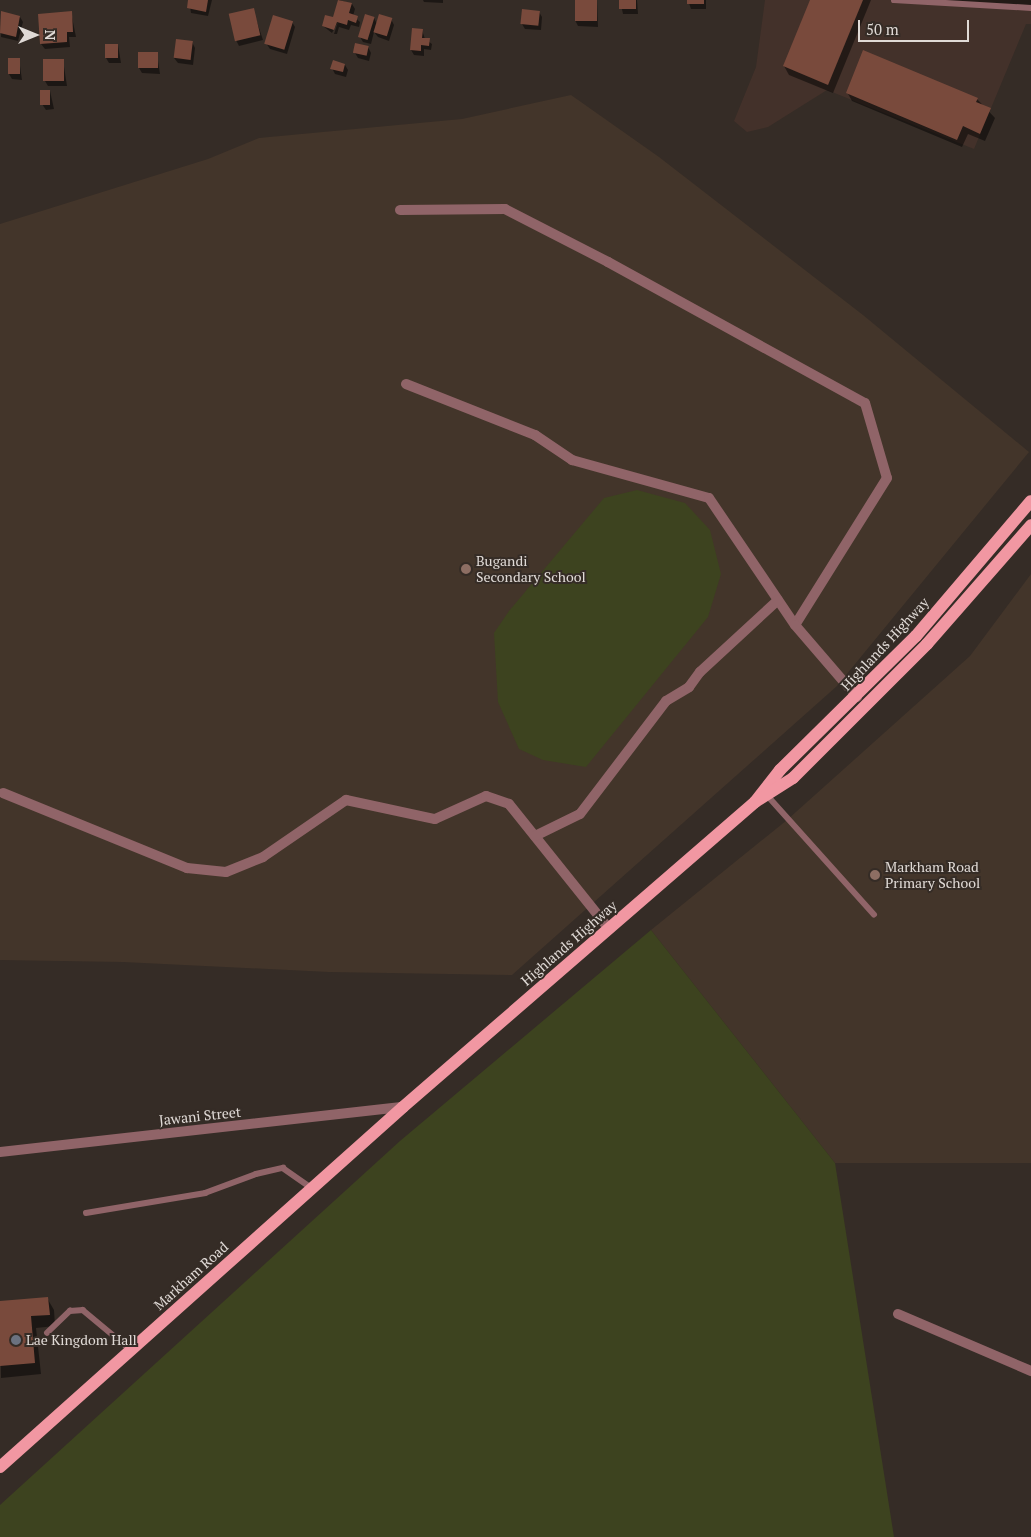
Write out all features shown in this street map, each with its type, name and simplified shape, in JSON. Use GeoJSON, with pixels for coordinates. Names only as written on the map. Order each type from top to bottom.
{"type":"FeatureCollection","features":[{"type":"Feature","properties":{"kind":"main road","name":"Highlands Highway"},"geometry":{"type":"LineString","coordinates":[[403,1107],[755,802],[780,770],[857,697],[916,636],[1031,501]]}},
{"type":"Feature","properties":{"kind":"main road","name":"Highlands Highway"},"geometry":{"type":"LineString","coordinates":[[755,802],[768,796],[793,778],[844,730],[927,644],[1031,525]]}},
{"type":"Feature","properties":{"kind":"main road","name":"Markham Road"},"geometry":{"type":"LineString","coordinates":[[0,1466],[403,1107]]}},
{"type":"Feature","properties":{"kind":"street"},"geometry":{"type":"LineString","coordinates":[[400,210],[505,209],[608,262],[865,403],[887,478],[795,625]]}},
{"type":"Feature","properties":{"kind":"street"},"geometry":{"type":"LineString","coordinates":[[406,384],[535,435],[572,460],[708,498],[795,625],[857,697]]}},
{"type":"Feature","properties":{"kind":"street"},"geometry":{"type":"LineString","coordinates":[[535,836],[580,814],[666,701],[689,687],[700,672],[778,600]]}},
{"type":"Feature","properties":{"kind":"street"},"geometry":{"type":"LineString","coordinates":[[3,793],[187,868],[226,872],[263,857],[346,800],[435,820],[486,796],[509,804],[609,929]]}},
{"type":"Feature","properties":{"kind":"street","name":"Jawani Street"},"geometry":{"type":"LineString","coordinates":[[0,1152],[403,1107]]}},
{"type":"Feature","properties":{"kind":"street"},"geometry":{"type":"LineString","coordinates":[[898,1314],[1031,1371]]}},
{"type":"Feature","properties":{"kind":"lane"},"geometry":{"type":"LineString","coordinates":[[894,0],[1031,8]]}},
{"type":"Feature","properties":{"kind":"lane"},"geometry":{"type":"LineString","coordinates":[[768,796],[874,914]]}},
{"type":"Feature","properties":{"kind":"lane"},"geometry":{"type":"LineString","coordinates":[[86,1213],[205,1193],[256,1174],[283,1168],[312,1188]]}},
{"type":"Feature","properties":{"kind":"lane"},"geometry":{"type":"LineString","coordinates":[[47,1333],[70,1311],[83,1310],[130,1350]]}},
{"type":"Feature","properties":{"kind":"shaded area"},"geometry":{"type":"Polygon","coordinates":[[[765,0],[1031,0],[1031,24],[1026,24],[974,149],[827,90],[768,127],[747,132],[734,121],[756,67],[765,0]]]}},
{"type":"Feature","properties":{"kind":"shaded area","name":"Bugandi Secondary School"},"geometry":{"type":"Polygon","coordinates":[[[571,95],[659,157],[863,315],[1029,452],[837,686],[512,975],[329,972],[123,962],[0,960],[0,224],[208,159],[259,138],[462,119],[571,95]]]}},
{"type":"Feature","properties":{"kind":"shaded area","name":"Markham Road Primary School"},"geometry":{"type":"Polygon","coordinates":[[[1031,574],[1031,1163],[835,1163],[651,930],[787,820],[970,656],[1031,574]]]}},
{"type":"Feature","properties":{"kind":"green space"},"geometry":{"type":"Polygon","coordinates":[[[637,490],[685,503],[710,530],[721,574],[708,617],[586,767],[543,760],[519,749],[498,702],[494,633],[509,611],[604,498],[637,490]]]}},
{"type":"Feature","properties":{"kind":"green space"},"geometry":{"type":"Polygon","coordinates":[[[651,930],[835,1163],[894,1537],[0,1537],[0,1505],[400,1141],[651,930]]]}},
{"type":"Feature","properties":{"kind":"building"},"geometry":{"type":"Polygon","coordinates":[[[188,0],[208,0],[206,12],[187,8],[188,0]]]}},
{"type":"Feature","properties":{"kind":"building"},"geometry":{"type":"Polygon","coordinates":[[[338,0],[352,3],[349,13],[358,16],[356,23],[348,20],[347,25],[337,22],[334,30],[322,26],[325,15],[333,17],[338,0]]]}},
{"type":"Feature","properties":{"kind":"building"},"geometry":{"type":"Polygon","coordinates":[[[575,0],[597,0],[597,21],[575,21],[575,0]]]}},
{"type":"Feature","properties":{"kind":"building"},"geometry":{"type":"Polygon","coordinates":[[[619,0],[636,0],[636,9],[619,9],[619,0]]]}},
{"type":"Feature","properties":{"kind":"building"},"geometry":{"type":"Polygon","coordinates":[[[687,0],[704,0],[704,4],[687,4],[687,0]]]}},
{"type":"Feature","properties":{"kind":"building"},"geometry":{"type":"Polygon","coordinates":[[[810,0],[863,0],[828,85],[783,66],[810,0]]]}},
{"type":"Feature","properties":{"kind":"building"},"geometry":{"type":"Polygon","coordinates":[[[254,8],[260,35],[235,41],[229,14],[254,8]]]}},
{"type":"Feature","properties":{"kind":"building"},"geometry":{"type":"Polygon","coordinates":[[[522,9],[540,11],[538,26],[520,24],[522,9]]]}},
{"type":"Feature","properties":{"kind":"building"},"geometry":{"type":"Polygon","coordinates":[[[1,11],[20,16],[16,37],[0,33],[1,11]]]}},
{"type":"Feature","properties":{"kind":"building"},"geometry":{"type":"Polygon","coordinates":[[[72,11],[73,32],[67,32],[67,42],[40,44],[38,14],[72,11]]]}},
{"type":"Feature","properties":{"kind":"building"},"geometry":{"type":"Polygon","coordinates":[[[365,14],[375,17],[368,40],[358,37],[365,14]]]}},
{"type":"Feature","properties":{"kind":"building"},"geometry":{"type":"Polygon","coordinates":[[[379,14],[392,18],[387,36],[373,32],[379,14]]]}},
{"type":"Feature","properties":{"kind":"building"},"geometry":{"type":"Polygon","coordinates":[[[273,15],[293,21],[284,50],[264,44],[273,15]]]}},
{"type":"Feature","properties":{"kind":"building"},"geometry":{"type":"Polygon","coordinates":[[[412,28],[423,29],[422,38],[430,38],[429,46],[421,45],[421,51],[410,50],[412,28]]]}},
{"type":"Feature","properties":{"kind":"building"},"geometry":{"type":"Polygon","coordinates":[[[176,39],[193,41],[191,60],[174,58],[176,39]]]}},
{"type":"Feature","properties":{"kind":"building"},"geometry":{"type":"Polygon","coordinates":[[[355,43],[369,46],[367,56],[353,53],[355,43]]]}},
{"type":"Feature","properties":{"kind":"building"},"geometry":{"type":"Polygon","coordinates":[[[105,44],[118,44],[118,58],[105,58],[105,44]]]}},
{"type":"Feature","properties":{"kind":"building"},"geometry":{"type":"Polygon","coordinates":[[[863,50],[978,98],[976,102],[991,108],[980,134],[963,126],[957,140],[846,93],[863,50]]]}},
{"type":"Feature","properties":{"kind":"building"},"geometry":{"type":"Polygon","coordinates":[[[138,52],[158,52],[158,68],[138,68],[138,52]]]}},
{"type":"Feature","properties":{"kind":"building"},"geometry":{"type":"Polygon","coordinates":[[[8,58],[20,58],[20,74],[8,74],[8,58]]]}},
{"type":"Feature","properties":{"kind":"building"},"geometry":{"type":"Polygon","coordinates":[[[43,59],[64,59],[64,81],[43,81],[43,59]]]}},
{"type":"Feature","properties":{"kind":"building"},"geometry":{"type":"Polygon","coordinates":[[[333,60],[345,64],[343,72],[330,69],[333,60]]]}},
{"type":"Feature","properties":{"kind":"building"},"geometry":{"type":"Polygon","coordinates":[[[40,90],[50,90],[50,105],[40,105],[40,90]]]}},
{"type":"Feature","properties":{"kind":"building","name":"Lae Kingdom Hall"},"geometry":{"type":"Polygon","coordinates":[[[48,1297],[50,1315],[31,1316],[35,1363],[0,1366],[0,1301],[48,1297]]]}},
{"type":"Feature","properties":{"kind":"place","name":"Bugandi Secondary School"},"geometry":{"type":"Point","coordinates":[466,569]}},
{"type":"Feature","properties":{"kind":"place","name":"Markham Road Primary School"},"geometry":{"type":"Point","coordinates":[875,875]}},
{"type":"Feature","properties":{"kind":"place","name":"Lae Kingdom Hall"},"geometry":{"type":"Point","coordinates":[16,1340]}}]}
